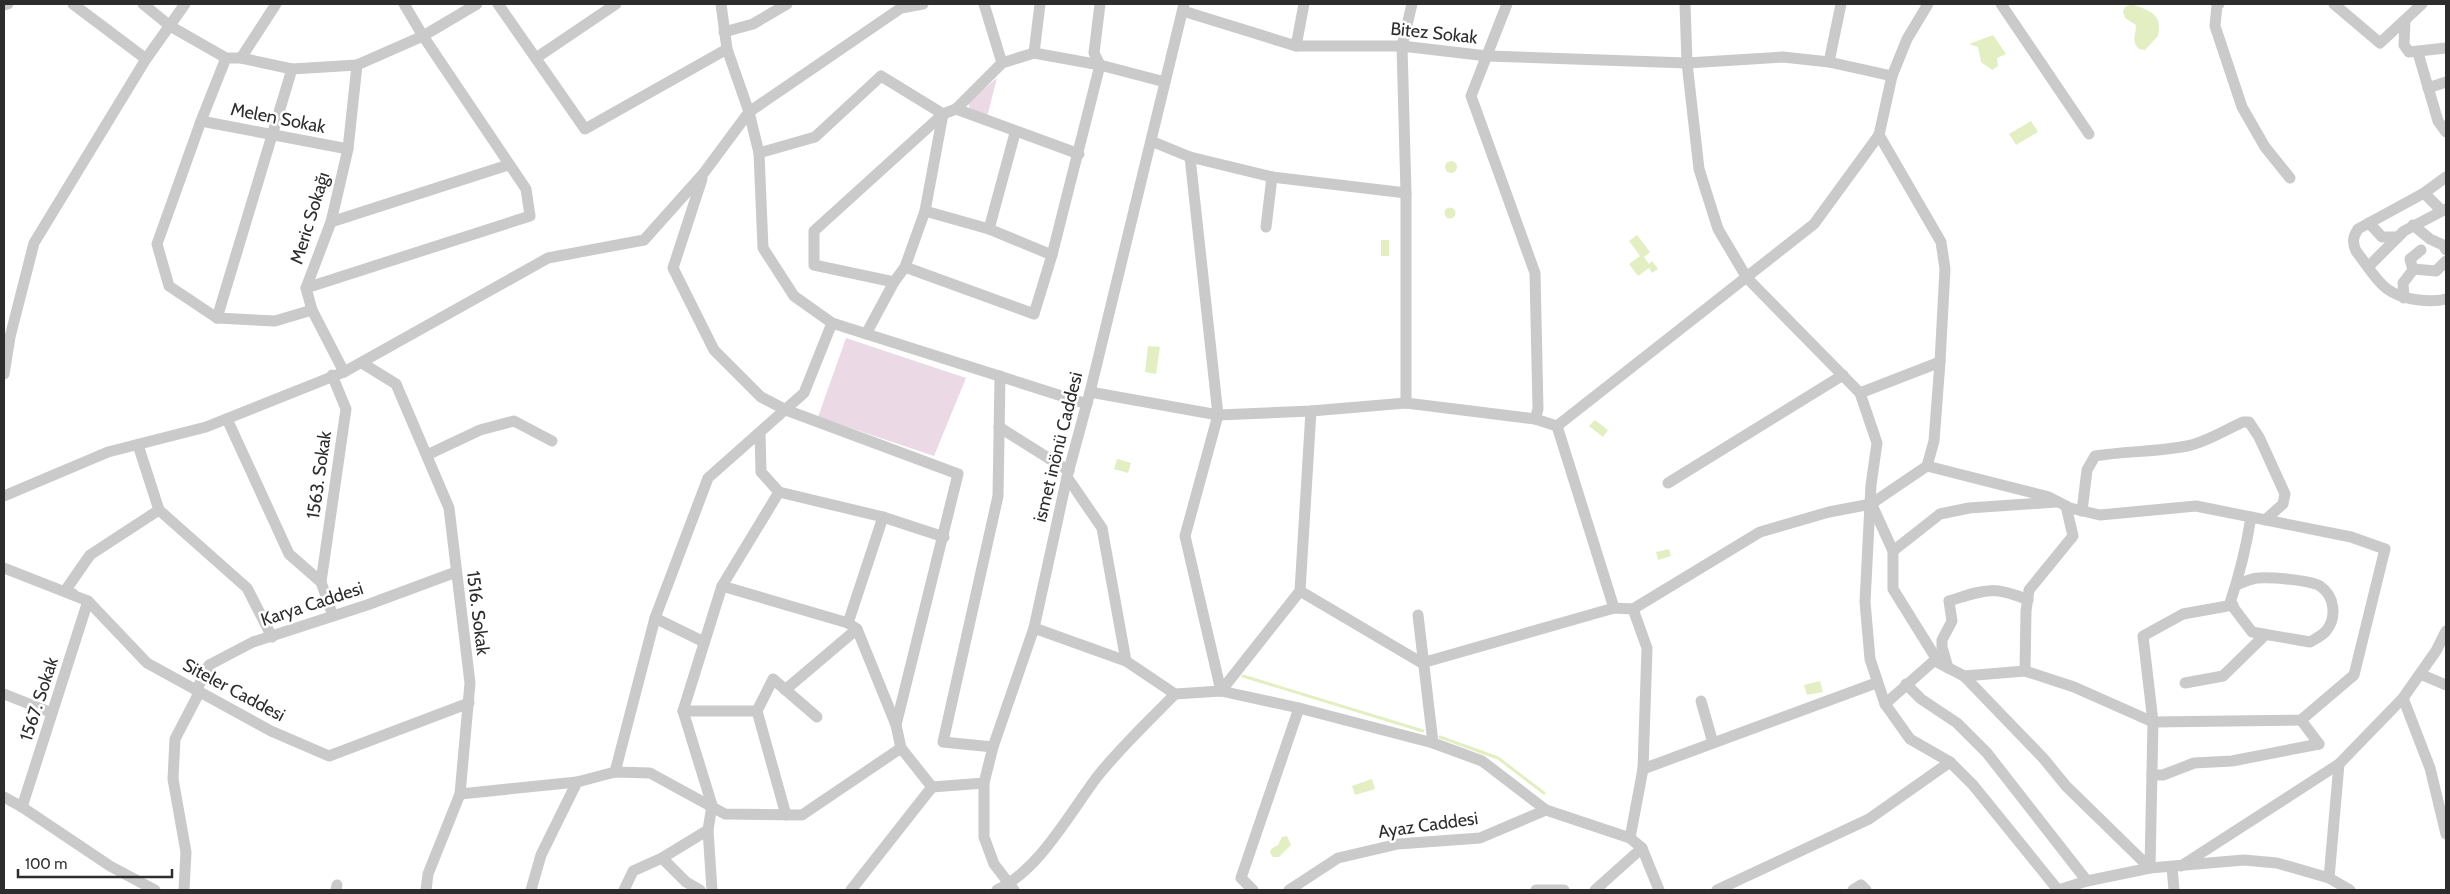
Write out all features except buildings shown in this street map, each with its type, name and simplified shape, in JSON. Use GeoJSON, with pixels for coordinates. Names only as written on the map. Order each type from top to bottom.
{"type":"FeatureCollection","features":[{"type":"Feature","properties":{"kind":"street"},"geometry":{"type":"LineString","coordinates":[[4,6],[8,4]]}},
{"type":"Feature","properties":{"kind":"street"},"geometry":{"type":"LineString","coordinates":[[73,4],[146,59]]}},
{"type":"Feature","properties":{"kind":"street"},"geometry":{"type":"LineString","coordinates":[[143,4],[170,26],[226,58],[241,58],[292,70],[357,65],[423,36],[477,4]]}},
{"type":"Feature","properties":{"kind":"street"},"geometry":{"type":"LineString","coordinates":[[4,374],[7,338],[34,242],[146,59],[185,4]]}},
{"type":"Feature","properties":{"kind":"street"},"geometry":{"type":"LineString","coordinates":[[241,58],[276,4]]}},
{"type":"Feature","properties":{"kind":"street"},"geometry":{"type":"LineString","coordinates":[[306,288],[530,216],[526,190],[508,166],[404,4]]}},
{"type":"Feature","properties":{"kind":"street"},"geometry":{"type":"LineString","coordinates":[[498,4],[585,129],[726,49]]}},
{"type":"Feature","properties":{"kind":"street"},"geometry":{"type":"LineString","coordinates":[[536,58],[616,4]]}},
{"type":"Feature","properties":{"kind":"street"},"geometry":{"type":"LineString","coordinates":[[721,4],[726,49],[749,112],[759,153],[763,248],[794,296],[832,323],[1087,404]]}},
{"type":"Feature","properties":{"kind":"street"},"geometry":{"type":"LineString","coordinates":[[724,32],[753,24],[786,4]]}},
{"type":"Feature","properties":{"kind":"street"},"geometry":{"type":"LineString","coordinates":[[4,496],[108,452],[206,427],[332,375],[344,372],[548,258],[644,240],[703,174],[749,112],[898,6],[923,4]]}},
{"type":"Feature","properties":{"kind":"street"},"geometry":{"type":"LineString","coordinates":[[984,4],[1002,63]]}},
{"type":"Feature","properties":{"kind":"street"},"geometry":{"type":"LineString","coordinates":[[1034,53],[1040,4]]}},
{"type":"Feature","properties":{"kind":"street"},"geometry":{"type":"LineString","coordinates":[[905,267],[1034,314],[1052,256],[1100,66],[1094,53],[1100,4]]}},
{"type":"Feature","properties":{"kind":"street"},"geometry":{"type":"LineString","coordinates":[[1296,46],[1304,4]]}},
{"type":"Feature","properties":{"kind":"street"},"geometry":{"type":"LineString","coordinates":[[1406,403],[1406,193],[1402,46],[1412,4]]}},
{"type":"Feature","properties":{"kind":"street"},"geometry":{"type":"LineString","coordinates":[[1507,4],[1471,96],[1535,273],[1538,409],[1535,419]]}},
{"type":"Feature","properties":{"kind":"street"},"geometry":{"type":"LineString","coordinates":[[1685,4],[1687,63],[1699,169],[1718,229],[1747,278],[1860,393],[1876,443],[1871,485],[1865,602],[1870,659],[1876,683],[1885,704],[1910,739],[1950,762],[1974,784],[2058,890],[2087,881],[2150,868],[2244,860],[2277,863],[2329,878],[2350,890]]}},
{"type":"Feature","properties":{"kind":"street"},"geometry":{"type":"LineString","coordinates":[[1829,62],[1841,4]]}},
{"type":"Feature","properties":{"kind":"street"},"geometry":{"type":"LineString","coordinates":[[1557,426],[1814,224],[1879,135],[1892,76],[1908,39],[1928,4]]}},
{"type":"Feature","properties":{"kind":"street"},"geometry":{"type":"LineString","coordinates":[[2000,4],[2089,134]]}},
{"type":"Feature","properties":{"kind":"street"},"geometry":{"type":"LineString","coordinates":[[2219,4],[2217,5],[2215,26],[2242,107],[2265,147],[2290,178]]}},
{"type":"Feature","properties":{"kind":"street"},"geometry":{"type":"LineString","coordinates":[[2334,4],[2380,43],[2422,4]]}},
{"type":"Feature","properties":{"kind":"street","name":"Bitez Sokak"},"geometry":{"type":"LineString","coordinates":[[1184,7],[1296,46],[1402,46],[1486,56],[1687,63],[1782,57],[1829,62],[1892,76]]}},
{"type":"Feature","properties":{"kind":"street","name":"ismet inönü Caddesi"},"geometry":{"type":"LineString","coordinates":[[1011,888],[994,864],[984,836],[984,783],[993,748],[1034,628],[1068,474],[1090,392],[1184,7]]}},
{"type":"Feature","properties":{"kind":"street"},"geometry":{"type":"LineString","coordinates":[[2404,20],[2404,45],[2409,52],[2418,53],[2446,48]]}},
{"type":"Feature","properties":{"kind":"street"},"geometry":{"type":"LineString","coordinates":[[894,282],[814,265],[814,231],[943,114],[956,109],[1002,63],[1034,53],[1100,66],[1165,82]]}},
{"type":"Feature","properties":{"kind":"street"},"geometry":{"type":"LineString","coordinates":[[2418,53],[2438,121],[2446,132]]}},
{"type":"Feature","properties":{"kind":"street"},"geometry":{"type":"LineString","coordinates":[[226,58],[201,121],[157,244],[169,286],[217,318],[275,321],[312,310]]}},
{"type":"Feature","properties":{"kind":"street","name":"Meric Sokağı"},"geometry":{"type":"LineString","coordinates":[[344,372],[312,310],[306,288],[330,222],[348,149],[357,65]]}},
{"type":"Feature","properties":{"kind":"street"},"geometry":{"type":"LineString","coordinates":[[217,318],[292,70]]}},
{"type":"Feature","properties":{"kind":"street"},"geometry":{"type":"LineString","coordinates":[[759,153],[815,137],[881,76],[943,114]]}},
{"type":"Feature","properties":{"kind":"street"},"geometry":{"type":"LineString","coordinates":[[2428,88],[2446,82]]}},
{"type":"Feature","properties":{"kind":"street"},"geometry":{"type":"LineString","coordinates":[[956,109],[1079,154]]}},
{"type":"Feature","properties":{"kind":"street"},"geometry":{"type":"LineString","coordinates":[[866,334],[894,282],[905,267],[926,211],[943,114]]}},
{"type":"Feature","properties":{"kind":"street","name":"Melen Sokak"},"geometry":{"type":"LineString","coordinates":[[201,121],[348,149]]}},
{"type":"Feature","properties":{"kind":"street"},"geometry":{"type":"LineString","coordinates":[[989,229],[1015,132]]}},
{"type":"Feature","properties":{"kind":"street"},"geometry":{"type":"LineString","coordinates":[[1300,591],[1422,663],[1614,608],[1633,609],[1760,532],[1829,512],[1871,504],[1927,466],[1934,441],[1945,269],[1941,242],[1879,135]]}},
{"type":"Feature","properties":{"kind":"street"},"geometry":{"type":"LineString","coordinates":[[1151,141],[1190,157],[1272,177],[1406,193]]}},
{"type":"Feature","properties":{"kind":"street"},"geometry":{"type":"LineString","coordinates":[[1190,157],[1218,414],[1185,536],[1221,691]]}},
{"type":"Feature","properties":{"kind":"street"},"geometry":{"type":"LineString","coordinates":[[330,222],[508,166]]}},
{"type":"Feature","properties":{"kind":"street"},"geometry":{"type":"LineString","coordinates":[[703,174],[673,268],[714,350],[761,397],[786,410],[958,474],[944,538],[896,725]]}},
{"type":"Feature","properties":{"kind":"street"},"geometry":{"type":"LineString","coordinates":[[1266,227],[1272,177]]}},
{"type":"Feature","properties":{"kind":"street"},"geometry":{"type":"LineString","coordinates":[[2446,177],[2424,193],[2358,229],[2353,244],[2368,267],[2393,295],[2425,300],[2446,298]]}},
{"type":"Feature","properties":{"kind":"street"},"geometry":{"type":"LineString","coordinates":[[2368,267],[2404,231],[2444,209],[2424,193]]}},
{"type":"Feature","properties":{"kind":"street"},"geometry":{"type":"LineString","coordinates":[[926,211],[989,229],[1052,256]]}},
{"type":"Feature","properties":{"kind":"street"},"geometry":{"type":"LineString","coordinates":[[2369,223],[2382,237],[2398,238]]}},
{"type":"Feature","properties":{"kind":"street"},"geometry":{"type":"LineString","coordinates":[[2414,225],[2430,239],[2443,245],[2446,250]]}},
{"type":"Feature","properties":{"kind":"street"},"geometry":{"type":"LineString","coordinates":[[2413,269],[2410,260],[2421,250]]}},
{"type":"Feature","properties":{"kind":"street"},"geometry":{"type":"LineString","coordinates":[[2413,269],[2436,271],[2446,261]]}},
{"type":"Feature","properties":{"kind":"street"},"geometry":{"type":"LineString","coordinates":[[2404,298],[2403,283],[2413,269]]}},
{"type":"Feature","properties":{"kind":"street"},"geometry":{"type":"LineString","coordinates":[[615,772],[655,618],[708,478],[804,393],[832,323]]}},
{"type":"Feature","properties":{"kind":"street"},"geometry":{"type":"LineString","coordinates":[[1860,393],[1940,362]]}},
{"type":"Feature","properties":{"kind":"street","name":"1516. Sokak"},"geometry":{"type":"LineString","coordinates":[[362,363],[396,384],[449,508],[470,683],[469,703],[460,794],[428,874],[426,890]]}},
{"type":"Feature","properties":{"kind":"street","name":"1563. Sokak"},"geometry":{"type":"LineString","coordinates":[[321,582],[346,409],[332,375]]}},
{"type":"Feature","properties":{"kind":"street"},"geometry":{"type":"LineString","coordinates":[[1668,483],[1843,375]]}},
{"type":"Feature","properties":{"kind":"street"},"geometry":{"type":"LineString","coordinates":[[993,748],[943,742],[998,496],[1000,376]]}},
{"type":"Feature","properties":{"kind":"street"},"geometry":{"type":"LineString","coordinates":[[1090,392],[1218,414],[1311,411],[1406,403],[1535,419],[1557,426]]}},
{"type":"Feature","properties":{"kind":"street"},"geometry":{"type":"LineString","coordinates":[[512,409],[514,421]]}},
{"type":"Feature","properties":{"kind":"street"},"geometry":{"type":"LineString","coordinates":[[1221,691],[1300,591],[1311,411]]}},
{"type":"Feature","properties":{"kind":"street"},"geometry":{"type":"LineString","coordinates":[[227,419],[289,554],[321,582],[333,616]]}},
{"type":"Feature","properties":{"kind":"street"},"geometry":{"type":"LineString","coordinates":[[427,455],[480,430],[514,421],[552,441]]}},
{"type":"Feature","properties":{"kind":"street"},"geometry":{"type":"LineString","coordinates":[[2082,511],[2087,470],[2095,456],[2124,451],[2187,446],[2244,422],[2249,422],[2259,437],[2285,494],[2282,504],[2266,520]]}},
{"type":"Feature","properties":{"kind":"street"},"geometry":{"type":"LineString","coordinates":[[1557,426],[1614,608]]}},
{"type":"Feature","properties":{"kind":"street"},"geometry":{"type":"LineString","coordinates":[[999,427],[1068,474],[1102,528],[1126,661]]}},
{"type":"Feature","properties":{"kind":"street"},"geometry":{"type":"LineString","coordinates":[[760,433],[761,472],[779,492],[883,517],[944,538]]}},
{"type":"Feature","properties":{"kind":"street"},"geometry":{"type":"LineString","coordinates":[[138,445],[159,510],[247,588],[272,637]]}},
{"type":"Feature","properties":{"kind":"street"},"geometry":{"type":"LineString","coordinates":[[1927,466],[2048,497],[2082,511],[2100,515],[2196,506],[2351,537],[2385,549],[2354,675],[2301,720],[2153,722],[2074,687],[2025,671],[1964,676]]}},
{"type":"Feature","properties":{"kind":"street"},"geometry":{"type":"LineString","coordinates":[[712,890],[708,830],[712,805],[683,711],[722,586],[779,492]]}},
{"type":"Feature","properties":{"kind":"street"},"geometry":{"type":"LineString","coordinates":[[1871,504],[1893,551],[1893,589],[1936,659],[1964,676],[2044,759],[2066,786],[2150,868]]}},
{"type":"Feature","properties":{"kind":"street"},"geometry":{"type":"LineString","coordinates":[[1893,551],[1940,514],[1970,508],[2062,504]]}},
{"type":"Feature","properties":{"kind":"street"},"geometry":{"type":"LineString","coordinates":[[2025,671],[2026,611],[2030,590],[2073,536],[2062,504]]}},
{"type":"Feature","properties":{"kind":"street"},"geometry":{"type":"LineString","coordinates":[[88,601],[66,591],[90,555],[159,510]]}},
{"type":"Feature","properties":{"kind":"street"},"geometry":{"type":"LineString","coordinates":[[785,690],[853,626],[883,517]]}},
{"type":"Feature","properties":{"kind":"street"},"geometry":{"type":"LineString","coordinates":[[2236,585],[2256,578],[2310,583],[2320,586],[2328,594],[2334,614],[2326,632],[2310,642],[2252,632],[2230,603],[2236,585],[2243,564],[2251,517]]}},
{"type":"Feature","properties":{"kind":"street","name":"Siteler Caddesi"},"geometry":{"type":"LineString","coordinates":[[4,568],[88,601],[147,662],[271,731],[329,756],[469,703]]}},
{"type":"Feature","properties":{"kind":"street","name":"Karya Caddesi"},"geometry":{"type":"LineString","coordinates":[[184,890],[186,852],[173,779],[175,739],[209,665],[252,642],[272,637],[456,572]]}},
{"type":"Feature","properties":{"kind":"street"},"geometry":{"type":"LineString","coordinates":[[722,586],[853,626],[896,725],[901,748],[932,786]]}},
{"type":"Feature","properties":{"kind":"street"},"geometry":{"type":"LineString","coordinates":[[1948,668],[1942,640],[1952,621],[1949,601],[1979,592],[2003,590],[2028,600]]}},
{"type":"Feature","properties":{"kind":"street","name":"1567. Sokak"},"geometry":{"type":"LineString","coordinates":[[22,807],[88,601]]}},
{"type":"Feature","properties":{"kind":"street"},"geometry":{"type":"LineString","coordinates":[[2150,868],[2153,722],[2143,636],[2183,614],[2233,605]]}},
{"type":"Feature","properties":{"kind":"street"},"geometry":{"type":"LineString","coordinates":[[1630,838],[1643,769],[1647,648],[1633,609]]}},
{"type":"Feature","properties":{"kind":"street"},"geometry":{"type":"LineString","coordinates":[[1418,616],[1433,744]]}},
{"type":"Feature","properties":{"kind":"street"},"geometry":{"type":"LineString","coordinates":[[655,618],[704,642]]}},
{"type":"Feature","properties":{"kind":"street"},"geometry":{"type":"LineString","coordinates":[[1034,628],[1126,661],[1175,694],[1221,691],[1299,708],[1433,744],[1482,761],[1546,810],[1630,838],[1642,848],[1659,890]]}},
{"type":"Feature","properties":{"kind":"street"},"geometry":{"type":"LineString","coordinates":[[2177,866],[2339,764],[2403,698],[2436,651],[2446,631]]}},
{"type":"Feature","properties":{"kind":"street"},"geometry":{"type":"LineString","coordinates":[[2185,683],[2223,676],[2265,634]]}},
{"type":"Feature","properties":{"kind":"street"},"geometry":{"type":"LineString","coordinates":[[1885,704],[1936,659]]}},
{"type":"Feature","properties":{"kind":"street"},"geometry":{"type":"LineString","coordinates":[[2420,674],[2446,686]]}},
{"type":"Feature","properties":{"kind":"street"},"geometry":{"type":"LineString","coordinates":[[786,815],[756,711],[773,679],[817,718]]}},
{"type":"Feature","properties":{"kind":"street"},"geometry":{"type":"LineString","coordinates":[[1643,769],[1876,683]]}},
{"type":"Feature","properties":{"kind":"street"},"geometry":{"type":"LineString","coordinates":[[1906,684],[1921,699],[1957,723],[1987,753],[2087,881]]}},
{"type":"Feature","properties":{"kind":"street"},"geometry":{"type":"LineString","coordinates":[[4,694],[52,713]]}},
{"type":"Feature","properties":{"kind":"street"},"geometry":{"type":"LineString","coordinates":[[997,890],[1011,888],[1044,850],[1098,776],[1175,694]]}},
{"type":"Feature","properties":{"kind":"street"},"geometry":{"type":"LineString","coordinates":[[2403,698],[2430,768],[2446,834]]}},
{"type":"Feature","properties":{"kind":"street"},"geometry":{"type":"LineString","coordinates":[[1701,701],[1714,743]]}},
{"type":"Feature","properties":{"kind":"street"},"geometry":{"type":"LineString","coordinates":[[1253,890],[1241,878],[1299,708]]}},
{"type":"Feature","properties":{"kind":"street"},"geometry":{"type":"LineString","coordinates":[[683,711],[756,711]]}},
{"type":"Feature","properties":{"kind":"street"},"geometry":{"type":"LineString","coordinates":[[2152,775],[2163,774],[2194,763],[2232,760],[2319,744],[2301,720]]}},
{"type":"Feature","properties":{"kind":"street"},"geometry":{"type":"LineString","coordinates":[[460,794],[576,782],[615,772],[650,773],[712,805],[725,814],[802,815],[901,748]]}},
{"type":"Feature","properties":{"kind":"street"},"geometry":{"type":"LineString","coordinates":[[1717,890],[1869,819],[1950,762]]}},
{"type":"Feature","properties":{"kind":"street"},"geometry":{"type":"LineString","coordinates":[[2329,878],[2339,764]]}},
{"type":"Feature","properties":{"kind":"street"},"geometry":{"type":"LineString","coordinates":[[531,890],[541,855],[576,782]]}},
{"type":"Feature","properties":{"kind":"street"},"geometry":{"type":"LineString","coordinates":[[851,890],[932,786],[984,783]]}},
{"type":"Feature","properties":{"kind":"street"},"geometry":{"type":"LineString","coordinates":[[4,797],[110,866],[155,890]]}},
{"type":"Feature","properties":{"kind":"street","name":"Ayaz Caddesi"},"geometry":{"type":"LineString","coordinates":[[1289,890],[1338,858],[1398,844],[1480,838],[1546,810]]}},
{"type":"Feature","properties":{"kind":"street"},"geometry":{"type":"LineString","coordinates":[[624,890],[633,871],[662,858],[708,830]]}},
{"type":"Feature","properties":{"kind":"street"},"geometry":{"type":"LineString","coordinates":[[1595,890],[1642,848]]}},
{"type":"Feature","properties":{"kind":"street"},"geometry":{"type":"LineString","coordinates":[[662,858],[686,882],[700,890]]}},
{"type":"Feature","properties":{"kind":"street"},"geometry":{"type":"LineString","coordinates":[[2174,890],[2177,866]]}},
{"type":"Feature","properties":{"kind":"street"},"geometry":{"type":"LineString","coordinates":[[1853,890],[1861,885],[1866,890]]}},
{"type":"Feature","properties":{"kind":"street"},"geometry":{"type":"LineString","coordinates":[[1536,890],[1564,890]]}},
{"type":"Feature","properties":{"kind":"shaded area"},"geometry":{"type":"Polygon","coordinates":[[[2132,4],[2149,11],[2158,22],[2158,36],[2145,50],[2139,49],[2137,46],[2135,41],[2136,25],[2125,18],[2123,11],[2125,7],[2132,4]]]}},
{"type":"Feature","properties":{"kind":"shaded area"},"geometry":{"type":"Polygon","coordinates":[[[1993,35],[2006,54],[1997,58],[1998,66],[1992,70],[1981,62],[1978,47],[1969,44],[1993,35]]]}},
{"type":"Feature","properties":{"kind":"shaded area"},"geometry":{"type":"Polygon","coordinates":[[[997,78],[987,117],[971,112],[968,102],[997,78]]]}},
{"type":"Feature","properties":{"kind":"shaded area"},"geometry":{"type":"Polygon","coordinates":[[[2031,121],[2038,132],[2016,145],[2009,134],[2031,121]]]}},
{"type":"Feature","properties":{"kind":"shaded area"},"geometry":{"type":"Polygon","coordinates":[[[1451,161],[1457,167],[1451,173],[1445,167],[1451,161]]]}},
{"type":"Feature","properties":{"kind":"shaded area"},"geometry":{"type":"Polygon","coordinates":[[[1450,207],[1456,213],[1450,219],[1444,213],[1450,207]]]}},
{"type":"Feature","properties":{"kind":"shaded area"},"geometry":{"type":"Polygon","coordinates":[[[1637,235],[1650,252],[1644,257],[1649,264],[1652,261],[1658,269],[1652,273],[1649,268],[1638,276],[1629,264],[1640,256],[1629,241],[1637,235]]]}},
{"type":"Feature","properties":{"kind":"shaded area"},"geometry":{"type":"Polygon","coordinates":[[[1381,240],[1389,240],[1389,256],[1381,256],[1381,240]]]}},
{"type":"Feature","properties":{"kind":"shaded area"},"geometry":{"type":"Polygon","coordinates":[[[846,338],[966,378],[934,456],[818,417],[846,338]]]}},
{"type":"Feature","properties":{"kind":"shaded area"},"geometry":{"type":"Polygon","coordinates":[[[1148,346],[1160,347],[1156,374],[1145,372],[1148,346]]]}},
{"type":"Feature","properties":{"kind":"shaded area"},"geometry":{"type":"Polygon","coordinates":[[[1595,420],[1608,430],[1603,437],[1589,426],[1595,420]]]}},
{"type":"Feature","properties":{"kind":"shaded area"},"geometry":{"type":"Polygon","coordinates":[[[1117,459],[1131,463],[1128,473],[1114,469],[1117,459]]]}},
{"type":"Feature","properties":{"kind":"shaded area"},"geometry":{"type":"Polygon","coordinates":[[[1669,549],[1671,556],[1658,560],[1656,552],[1669,549]]]}},
{"type":"Feature","properties":{"kind":"shaded area"},"geometry":{"type":"Polygon","coordinates":[[[1820,681],[1823,692],[1807,695],[1804,685],[1820,681]]]}},
{"type":"Feature","properties":{"kind":"shaded area"},"geometry":{"type":"Polygon","coordinates":[[[1372,779],[1375,789],[1355,795],[1352,786],[1372,779]]]}},
{"type":"Feature","properties":{"kind":"shaded area"},"geometry":{"type":"Polygon","coordinates":[[[1287,836],[1291,845],[1279,857],[1273,857],[1270,853],[1271,849],[1278,845],[1282,837],[1287,836]]]}},
{"type":"Feature","properties":{"kind":"waterway"},"geometry":{"type":"LineString","coordinates":[[1243,676],[1423,731]]}},
{"type":"Feature","properties":{"kind":"waterway"},"geometry":{"type":"LineString","coordinates":[[1440,737],[1498,758],[1544,793]]}}]}
